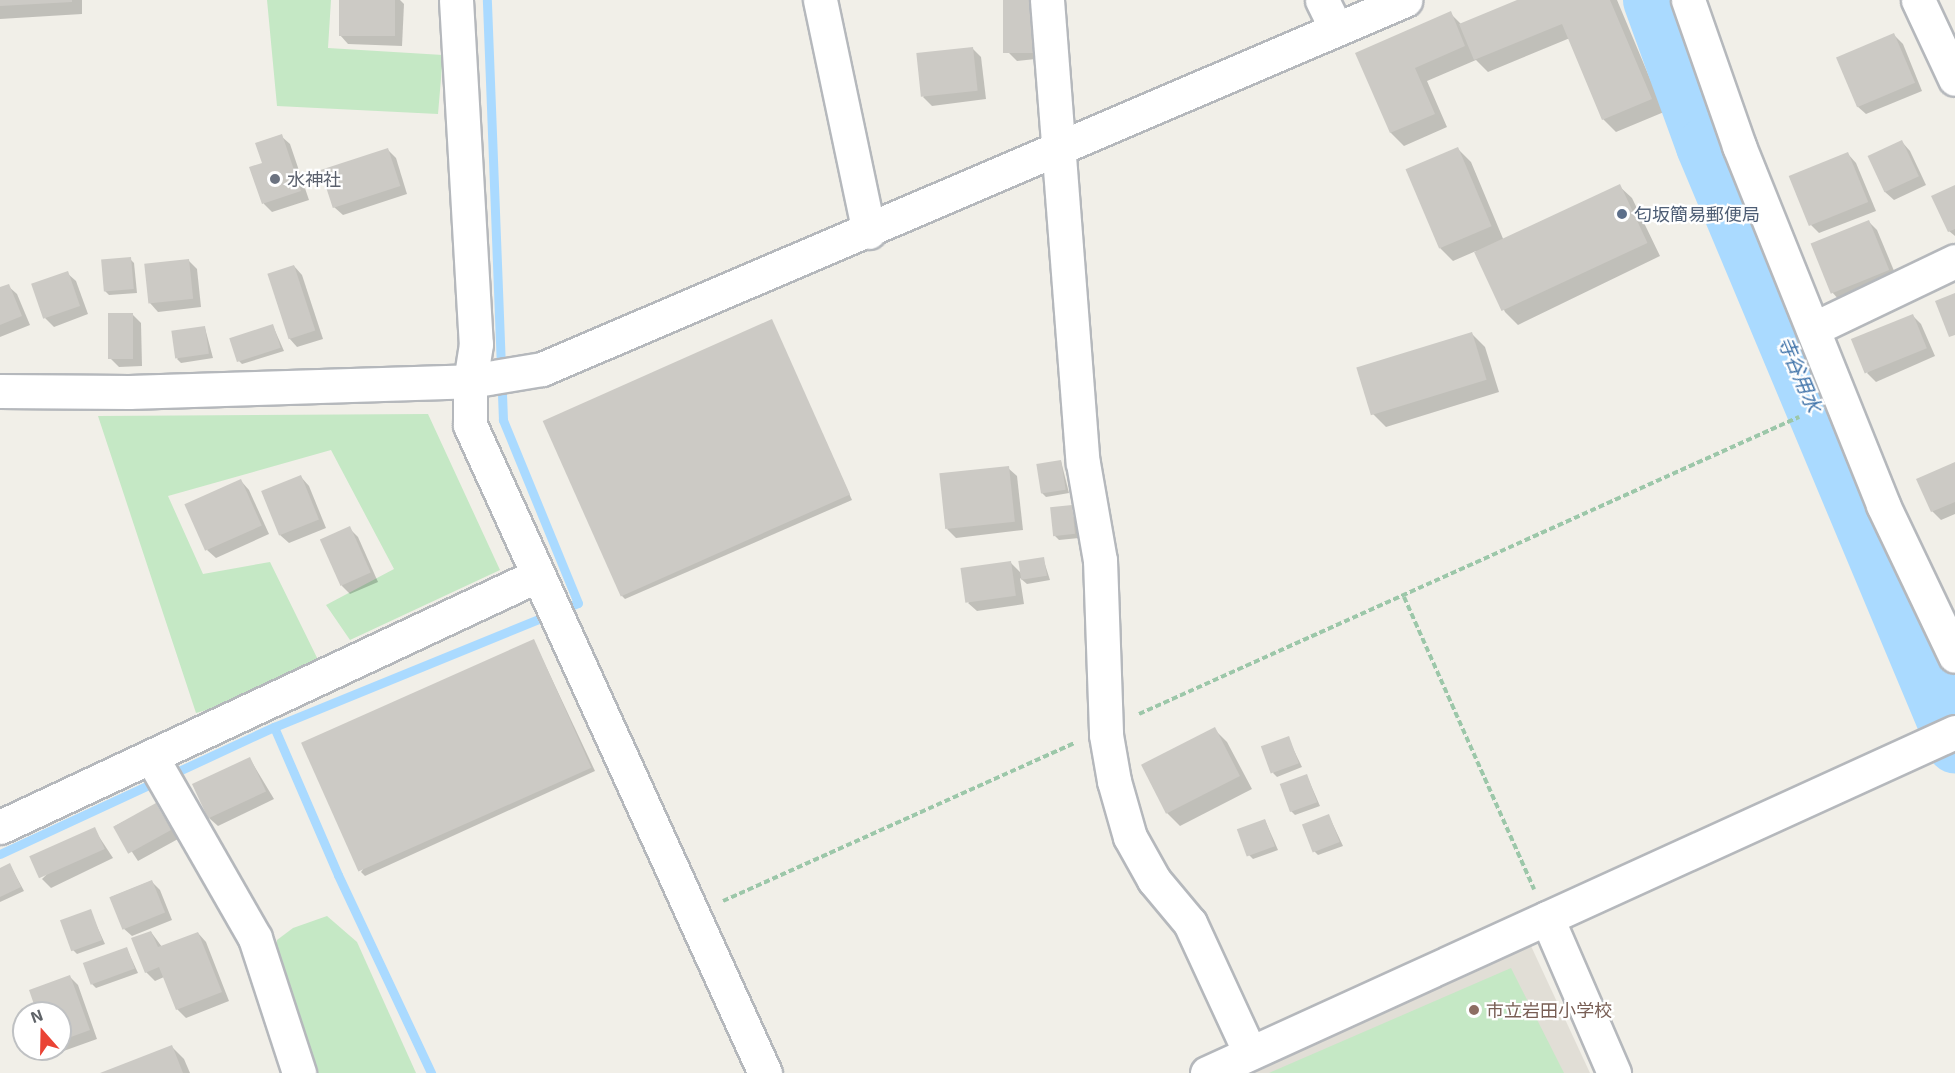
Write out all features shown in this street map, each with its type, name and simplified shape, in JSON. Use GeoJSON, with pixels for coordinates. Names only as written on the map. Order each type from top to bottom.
{"type":"FeatureCollection","features":[{"type":"Feature","properties":{"kind":"street"},"geometry":{"type":"LineString","coordinates":[[456,0],[476,344],[470,381],[470,424],[536,576],[765,1073]]}},
{"type":"Feature","properties":{"kind":"street"},"geometry":{"type":"LineString","coordinates":[[820,0],[869,232]]}},
{"type":"Feature","properties":{"kind":"street"},"geometry":{"type":"LineString","coordinates":[[1047,0],[1083,463],[1100,560],[1106,729],[1114,781],[1130,837],[1154,880],[1190,923],[1250,1053]]}},
{"type":"Feature","properties":{"kind":"street"},"geometry":{"type":"LineString","coordinates":[[1322,0],[1336,29]]}},
{"type":"Feature","properties":{"kind":"street"},"geometry":{"type":"LineString","coordinates":[[0,391],[129,392],[470,381],[542,369],[869,232],[1059,145],[1405,0]]}},
{"type":"Feature","properties":{"kind":"street"},"geometry":{"type":"LineString","coordinates":[[1688,0],[1739,146],[1883,505],[1955,656]]}},
{"type":"Feature","properties":{"kind":"street"},"geometry":{"type":"LineString","coordinates":[[1918,0],[1955,79]]}},
{"type":"Feature","properties":{"kind":"street"},"geometry":{"type":"LineString","coordinates":[[1813,329],[1955,261]]}},
{"type":"Feature","properties":{"kind":"street"},"geometry":{"type":"LineString","coordinates":[[0,827],[152,758],[536,576]]}},
{"type":"Feature","properties":{"kind":"street"},"geometry":{"type":"LineString","coordinates":[[1207,1073],[1955,732]]}},
{"type":"Feature","properties":{"kind":"street"},"geometry":{"type":"LineString","coordinates":[[152,758],[255,938],[299,1073]]}},
{"type":"Feature","properties":{"kind":"street"},"geometry":{"type":"LineString","coordinates":[[1547,918],[1614,1073]]}},
{"type":"Feature","properties":{"kind":"path"},"geometry":{"type":"LineString","coordinates":[[692,915],[1404,597],[1799,417]]}},
{"type":"Feature","properties":{"kind":"path"},"geometry":{"type":"LineString","coordinates":[[1404,597],[1547,918]]}},
{"type":"Feature","properties":{"kind":"shaded area","name":"市立岩田小学校"},"geometry":{"type":"Polygon","coordinates":[[[1531,946],[1590,1073],[1244,1073],[1531,946]]]}},
{"type":"Feature","properties":{"kind":"green space"},"geometry":{"type":"Polygon","coordinates":[[[267,0],[331,0],[328,48],[443,55],[438,114],[277,106],[267,0]]]}},
{"type":"Feature","properties":{"kind":"green space"},"geometry":{"type":"Polygon","coordinates":[[[428,414],[500,570],[350,640],[326,605],[394,569],[331,450],[168,496],[203,574],[270,562],[326,676],[196,713],[98,416],[428,414]]]}},
{"type":"Feature","properties":{"kind":"green space"},"geometry":{"type":"Polygon","coordinates":[[[327,916],[357,942],[416,1073],[311,1073],[276,972],[277,940],[293,928],[327,916]]]}},
{"type":"Feature","properties":{"kind":"green space","name":"市立岩田小学校"},"geometry":{"type":"Polygon","coordinates":[[[1511,968],[1564,1073],[1269,1073],[1511,968]]]}},
{"type":"Feature","properties":{"kind":"building"},"geometry":{"type":"Polygon","coordinates":[[[0,0],[72,0],[72,2],[0,6],[0,0]]]}},
{"type":"Feature","properties":{"kind":"building"},"geometry":{"type":"Polygon","coordinates":[[[339,0],[395,0],[395,36],[339,36],[339,0]]]}},
{"type":"Feature","properties":{"kind":"building"},"geometry":{"type":"Polygon","coordinates":[[[1003,0],[1033,0],[1033,53],[1003,53],[1003,0]]]}},
{"type":"Feature","properties":{"kind":"building"},"geometry":{"type":"Polygon","coordinates":[[[1517,0],[1610,0],[1652,99],[1602,120],[1562,24],[1474,60],[1459,24],[1517,0]]]}},
{"type":"Feature","properties":{"kind":"building"},"geometry":{"type":"Polygon","coordinates":[[[1451,11],[1465,46],[1415,68],[1435,114],[1390,133],[1355,53],[1451,11]]]}},
{"type":"Feature","properties":{"kind":"building"},"geometry":{"type":"Polygon","coordinates":[[[1894,33],[1915,83],[1857,107],[1836,58],[1894,33]]]}},
{"type":"Feature","properties":{"kind":"building"},"geometry":{"type":"Polygon","coordinates":[[[973,47],[978,91],[921,97],[916,53],[973,47]]]}},
{"type":"Feature","properties":{"kind":"building","name":"水神社"},"geometry":{"type":"Polygon","coordinates":[[[282,134],[301,191],[262,204],[249,167],[262,163],[255,143],[282,134]]]}},
{"type":"Feature","properties":{"kind":"building"},"geometry":{"type":"Polygon","coordinates":[[[1902,140],[1919,176],[1884,192],[1868,156],[1902,140]]]}},
{"type":"Feature","properties":{"kind":"building"},"geometry":{"type":"Polygon","coordinates":[[[1458,147],[1492,226],[1439,248],[1406,169],[1458,147]]]}},
{"type":"Feature","properties":{"kind":"building"},"geometry":{"type":"Polygon","coordinates":[[[388,148],[400,186],[333,208],[320,170],[388,148]]]}},
{"type":"Feature","properties":{"kind":"building"},"geometry":{"type":"Polygon","coordinates":[[[1848,152],[1868,202],[1809,226],[1789,176],[1848,152]]]}},
{"type":"Feature","properties":{"kind":"building"},"geometry":{"type":"Polygon","coordinates":[[[1620,184],[1647,243],[1502,311],[1474,252],[1620,184]]]}},
{"type":"Feature","properties":{"kind":"building"},"geometry":{"type":"Polygon","coordinates":[[[1955,185],[1955,229],[1948,232],[1931,196],[1955,185]]]}},
{"type":"Feature","properties":{"kind":"building"},"geometry":{"type":"Polygon","coordinates":[[[1869,220],[1889,270],[1831,294],[1811,244],[1869,220]]]}},
{"type":"Feature","properties":{"kind":"building"},"geometry":{"type":"Polygon","coordinates":[[[131,257],[134,289],[104,291],[101,260],[131,257]]]}},
{"type":"Feature","properties":{"kind":"building"},"geometry":{"type":"Polygon","coordinates":[[[189,259],[193,299],[148,303],[144,264],[189,259]]]}},
{"type":"Feature","properties":{"kind":"building"},"geometry":{"type":"Polygon","coordinates":[[[294,265],[315,331],[289,339],[267,274],[294,265]]]}},
{"type":"Feature","properties":{"kind":"building"},"geometry":{"type":"Polygon","coordinates":[[[68,271],[80,306],[43,319],[31,284],[68,271]]]}},
{"type":"Feature","properties":{"kind":"building"},"geometry":{"type":"Polygon","coordinates":[[[9,284],[22,316],[0,325],[0,287],[9,284]]]}},
{"type":"Feature","properties":{"kind":"building"},"geometry":{"type":"Polygon","coordinates":[[[1955,293],[1955,335],[1949,337],[1935,301],[1955,293]]]}},
{"type":"Feature","properties":{"kind":"building"},"geometry":{"type":"Polygon","coordinates":[[[108,313],[133,313],[133,359],[108,359],[108,313]]]}},
{"type":"Feature","properties":{"kind":"building"},"geometry":{"type":"Polygon","coordinates":[[[1913,314],[1927,348],[1865,373],[1851,339],[1913,314]]]}},
{"type":"Feature","properties":{"kind":"building"},"geometry":{"type":"Polygon","coordinates":[[[772,319],[850,494],[621,596],[543,421],[772,319]]]}},
{"type":"Feature","properties":{"kind":"building"},"geometry":{"type":"Polygon","coordinates":[[[273,324],[281,348],[237,362],[229,338],[273,324]]]}},
{"type":"Feature","properties":{"kind":"building"},"geometry":{"type":"Polygon","coordinates":[[[205,326],[209,354],[175,358],[171,331],[205,326]]]}},
{"type":"Feature","properties":{"kind":"building"},"geometry":{"type":"Polygon","coordinates":[[[1472,332],[1487,380],[1371,415],[1356,367],[1472,332]]]}},
{"type":"Feature","properties":{"kind":"building"},"geometry":{"type":"Polygon","coordinates":[[[1061,460],[1066,490],[1041,494],[1036,464],[1061,460]]]}},
{"type":"Feature","properties":{"kind":"building"},"geometry":{"type":"Polygon","coordinates":[[[1955,462],[1955,502],[1931,512],[1916,479],[1955,462]]]}},
{"type":"Feature","properties":{"kind":"building"},"geometry":{"type":"Polygon","coordinates":[[[1009,466],[1015,522],[945,529],[939,473],[1009,466]]]}},
{"type":"Feature","properties":{"kind":"building"},"geometry":{"type":"Polygon","coordinates":[[[301,475],[319,520],[279,536],[261,491],[301,475]]]}},
{"type":"Feature","properties":{"kind":"building"},"geometry":{"type":"Polygon","coordinates":[[[241,479],[262,526],[205,551],[184,504],[241,479]]]}},
{"type":"Feature","properties":{"kind":"building"},"geometry":{"type":"Polygon","coordinates":[[[1072,505],[1075,534],[1053,536],[1050,507],[1072,505]]]}},
{"type":"Feature","properties":{"kind":"building"},"geometry":{"type":"Polygon","coordinates":[[[350,526],[371,573],[341,586],[320,539],[350,526]]]}},
{"type":"Feature","properties":{"kind":"building"},"geometry":{"type":"Polygon","coordinates":[[[1044,557],[1047,576],[1021,580],[1018,561],[1044,557]]]}},
{"type":"Feature","properties":{"kind":"building"},"geometry":{"type":"Polygon","coordinates":[[[1011,561],[1016,596],[965,603],[960,568],[1011,561]]]}},
{"type":"Feature","properties":{"kind":"building"},"geometry":{"type":"Polygon","coordinates":[[[534,639],[591,768],[358,872],[301,743],[534,639]]]}},
{"type":"Feature","properties":{"kind":"building"},"geometry":{"type":"Polygon","coordinates":[[[1215,727],[1240,776],[1166,814],[1141,765],[1215,727]]]}},
{"type":"Feature","properties":{"kind":"building"},"geometry":{"type":"Polygon","coordinates":[[[1289,736],[1299,763],[1271,774],[1261,746],[1289,736]]]}},
{"type":"Feature","properties":{"kind":"building"},"geometry":{"type":"Polygon","coordinates":[[[250,757],[266,791],[208,818],[192,784],[250,757]]]}},
{"type":"Feature","properties":{"kind":"building"},"geometry":{"type":"Polygon","coordinates":[[[1307,774],[1317,802],[1290,812],[1280,784],[1307,774]]]}},
{"type":"Feature","properties":{"kind":"building"},"geometry":{"type":"Polygon","coordinates":[[[156,803],[171,830],[128,854],[113,827],[156,803]]]}},
{"type":"Feature","properties":{"kind":"building"},"geometry":{"type":"Polygon","coordinates":[[[1329,814],[1340,842],[1313,852],[1302,824],[1329,814]]]}},
{"type":"Feature","properties":{"kind":"building"},"geometry":{"type":"Polygon","coordinates":[[[1265,819],[1275,846],[1247,857],[1237,829],[1265,819]]]}},
{"type":"Feature","properties":{"kind":"building"},"geometry":{"type":"Polygon","coordinates":[[[95,827],[105,849],[39,878],[29,856],[95,827]]]}},
{"type":"Feature","properties":{"kind":"building"},"geometry":{"type":"Polygon","coordinates":[[[10,863],[21,887],[0,897],[0,868],[10,863]]]}},
{"type":"Feature","properties":{"kind":"building"},"geometry":{"type":"Polygon","coordinates":[[[152,880],[165,912],[122,930],[109,897],[152,880]]]}},
{"type":"Feature","properties":{"kind":"building"},"geometry":{"type":"Polygon","coordinates":[[[91,909],[102,940],[71,951],[60,920],[91,909]]]}},
{"type":"Feature","properties":{"kind":"building"},"geometry":{"type":"Polygon","coordinates":[[[151,931],[158,947],[198,932],[222,992],[176,1010],[159,967],[145,973],[131,938],[151,931]]]}},
{"type":"Feature","properties":{"kind":"building"},"geometry":{"type":"Polygon","coordinates":[[[127,947],[135,969],[91,985],[83,963],[127,947]]]}},
{"type":"Feature","properties":{"kind":"building"},"geometry":{"type":"Polygon","coordinates":[[[70,975],[90,1030],[72,1037],[72,1001],[33,1001],[29,990],[70,975]]]}},
{"type":"Feature","properties":{"kind":"building"},"geometry":{"type":"Polygon","coordinates":[[[172,1045],[183,1073],[100,1073],[172,1045]]]}},
{"type":"Feature","properties":{"kind":"waterway"},"geometry":{"type":"LineString","coordinates":[[0,854],[274,727],[578,603],[503,420],[487,0]]}},
{"type":"Feature","properties":{"kind":"waterway","name":"寺谷用水"},"geometry":{"type":"LineString","coordinates":[[1651,0],[1704,146],[1955,745]]}},
{"type":"Feature","properties":{"kind":"waterway"},"geometry":{"type":"LineString","coordinates":[[274,727],[338,875],[431,1073]]}},
{"type":"Feature","properties":{"kind":"place","name":"水神社"},"geometry":{"type":"Point","coordinates":[275,179]}},
{"type":"Feature","properties":{"kind":"place","name":"匂坂簡易郵便局"},"geometry":{"type":"Point","coordinates":[1622,214]}},
{"type":"Feature","properties":{"kind":"place","name":"市立岩田小学校"},"geometry":{"type":"Point","coordinates":[1474,1010]}}]}
